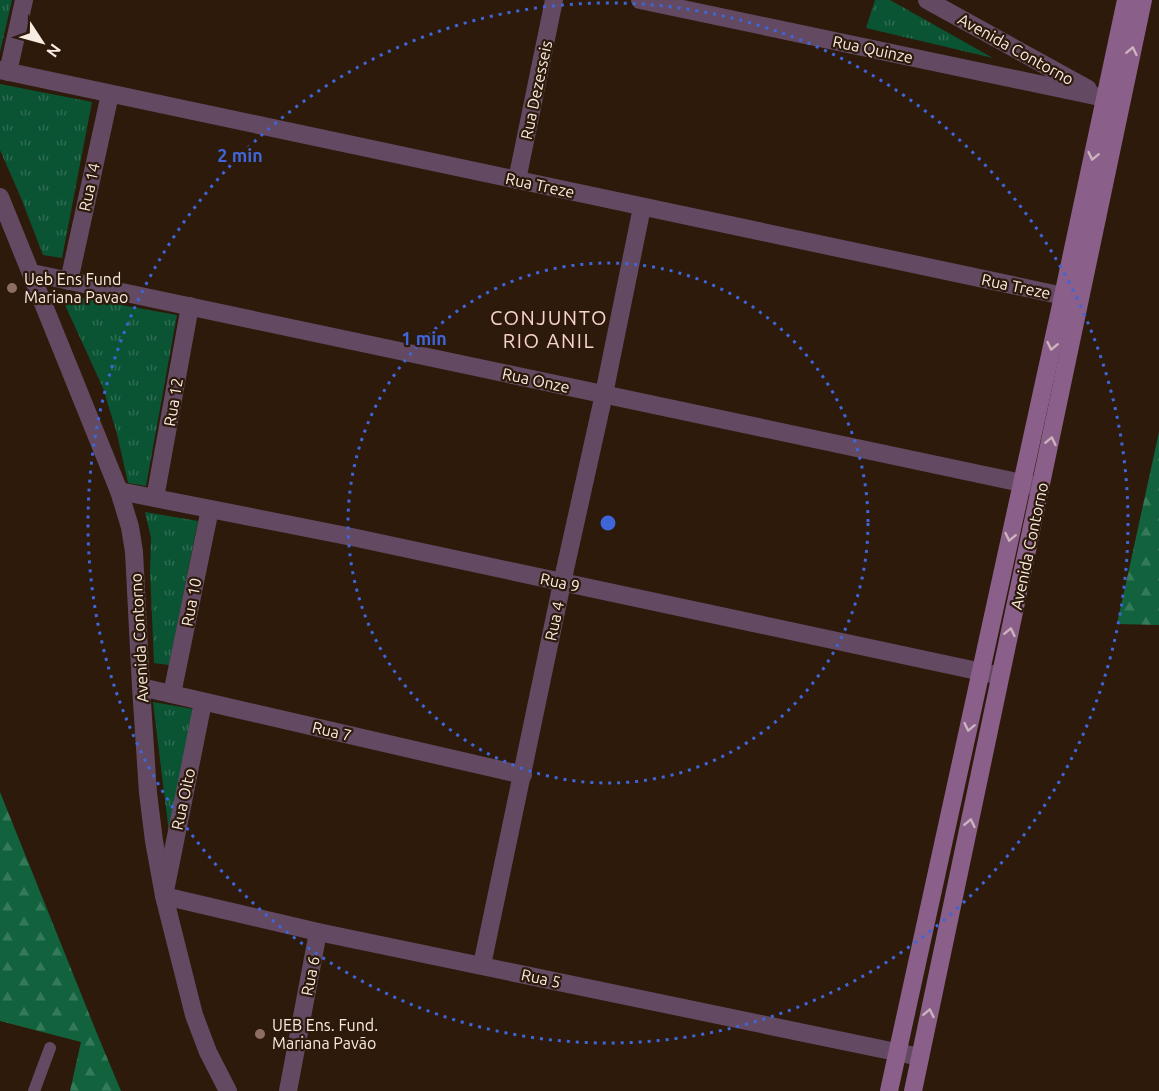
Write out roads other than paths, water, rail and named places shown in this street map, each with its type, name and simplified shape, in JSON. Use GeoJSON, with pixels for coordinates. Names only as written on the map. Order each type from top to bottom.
{"type":"FeatureCollection","features":[{"type":"Feature","properties":{"kind":"street"},"geometry":{"type":"LineString","coordinates":[[4,71],[24,0]]}},
{"type":"Feature","properties":{"kind":"street","name":"Rua Dezesseis"},"geometry":{"type":"LineString","coordinates":[[517,180],[554,0]]}},
{"type":"Feature","properties":{"kind":"street","name":"Rua Quinze"},"geometry":{"type":"LineString","coordinates":[[640,0],[1113,100]]}},
{"type":"Feature","properties":{"kind":"street","name":"Avenida Contorno"},"geometry":{"type":"LineString","coordinates":[[927,0],[1113,100]]}},
{"type":"Feature","properties":{"kind":"street","name":"Avenida Contorno"},"geometry":{"type":"LineString","coordinates":[[913,1091],[1041,487],[1072,298],[1113,100],[1126,0]]}},
{"type":"Feature","properties":{"kind":"street","name":"Avenida Contorno"},"geometry":{"type":"LineString","coordinates":[[1113,100],[1143,0]]}},
{"type":"Feature","properties":{"kind":"street","name":"Rua Treze"},"geometry":{"type":"LineString","coordinates":[[4,71],[1072,298]]}},
{"type":"Feature","properties":{"kind":"street","name":"Rua 14"},"geometry":{"type":"LineString","coordinates":[[69,281],[110,93]]}},
{"type":"Feature","properties":{"kind":"street","name":"Avenida Contorno"},"geometry":{"type":"LineString","coordinates":[[0,197],[119,491],[130,526],[134,552],[148,793],[154,841],[164,896],[194,1015],[208,1052],[228,1091]]}},
{"type":"Feature","properties":{"kind":"street","name":"Rua 4"},"geometry":{"type":"LineString","coordinates":[[482,966],[642,207]]}},
{"type":"Feature","properties":{"kind":"street","name":"Rua Onze"},"geometry":{"type":"LineString","coordinates":[[32,273],[1041,487]]}},
{"type":"Feature","properties":{"kind":"street","name":"Avenida Contorno"},"geometry":{"type":"LineString","coordinates":[[890,1091],[1022,483],[1072,298]]}},
{"type":"Feature","properties":{"kind":"street","name":"Rua 12"},"geometry":{"type":"LineString","coordinates":[[155,498],[190,306]]}},
{"type":"Feature","properties":{"kind":"street","name":"Rua 9"},"geometry":{"type":"LineString","coordinates":[[119,491],[352,537],[1001,676]]}},
{"type":"Feature","properties":{"kind":"street","name":"Rua 10"},"geometry":{"type":"LineString","coordinates":[[172,694],[210,509]]}},
{"type":"Feature","properties":{"kind":"street","name":"Rua 7"},"geometry":{"type":"LineString","coordinates":[[141,687],[523,776]]}},
{"type":"Feature","properties":{"kind":"street","name":"Rua Oito"},"geometry":{"type":"LineString","coordinates":[[164,896],[203,702]]}},
{"type":"Feature","properties":{"kind":"street","name":"Rua 5"},"geometry":{"type":"LineString","coordinates":[[164,896],[318,932],[920,1057]]}},
{"type":"Feature","properties":{"kind":"street","name":"Rua 6"},"geometry":{"type":"LineString","coordinates":[[288,1091],[318,932]]}},
{"type":"Feature","properties":{"kind":"lane"},"geometry":{"type":"LineString","coordinates":[[34,1091],[50,1048]]}},
{"type":"Feature","properties":{"kind":"place","name":"Ueb Ens Fund Mariana Pavao"},"geometry":{"type":"Point","coordinates":[12,288]}},
{"type":"Feature","properties":{"kind":"place","name":"UEB Ens. Fund. Mariana Pavão"},"geometry":{"type":"Point","coordinates":[260,1034]}},
{"type":"Feature","properties":{"kind":"district","name":"CONJUNTO RIO ANIL"},"geometry":{"type":"Point","coordinates":[549,328]}}]}
